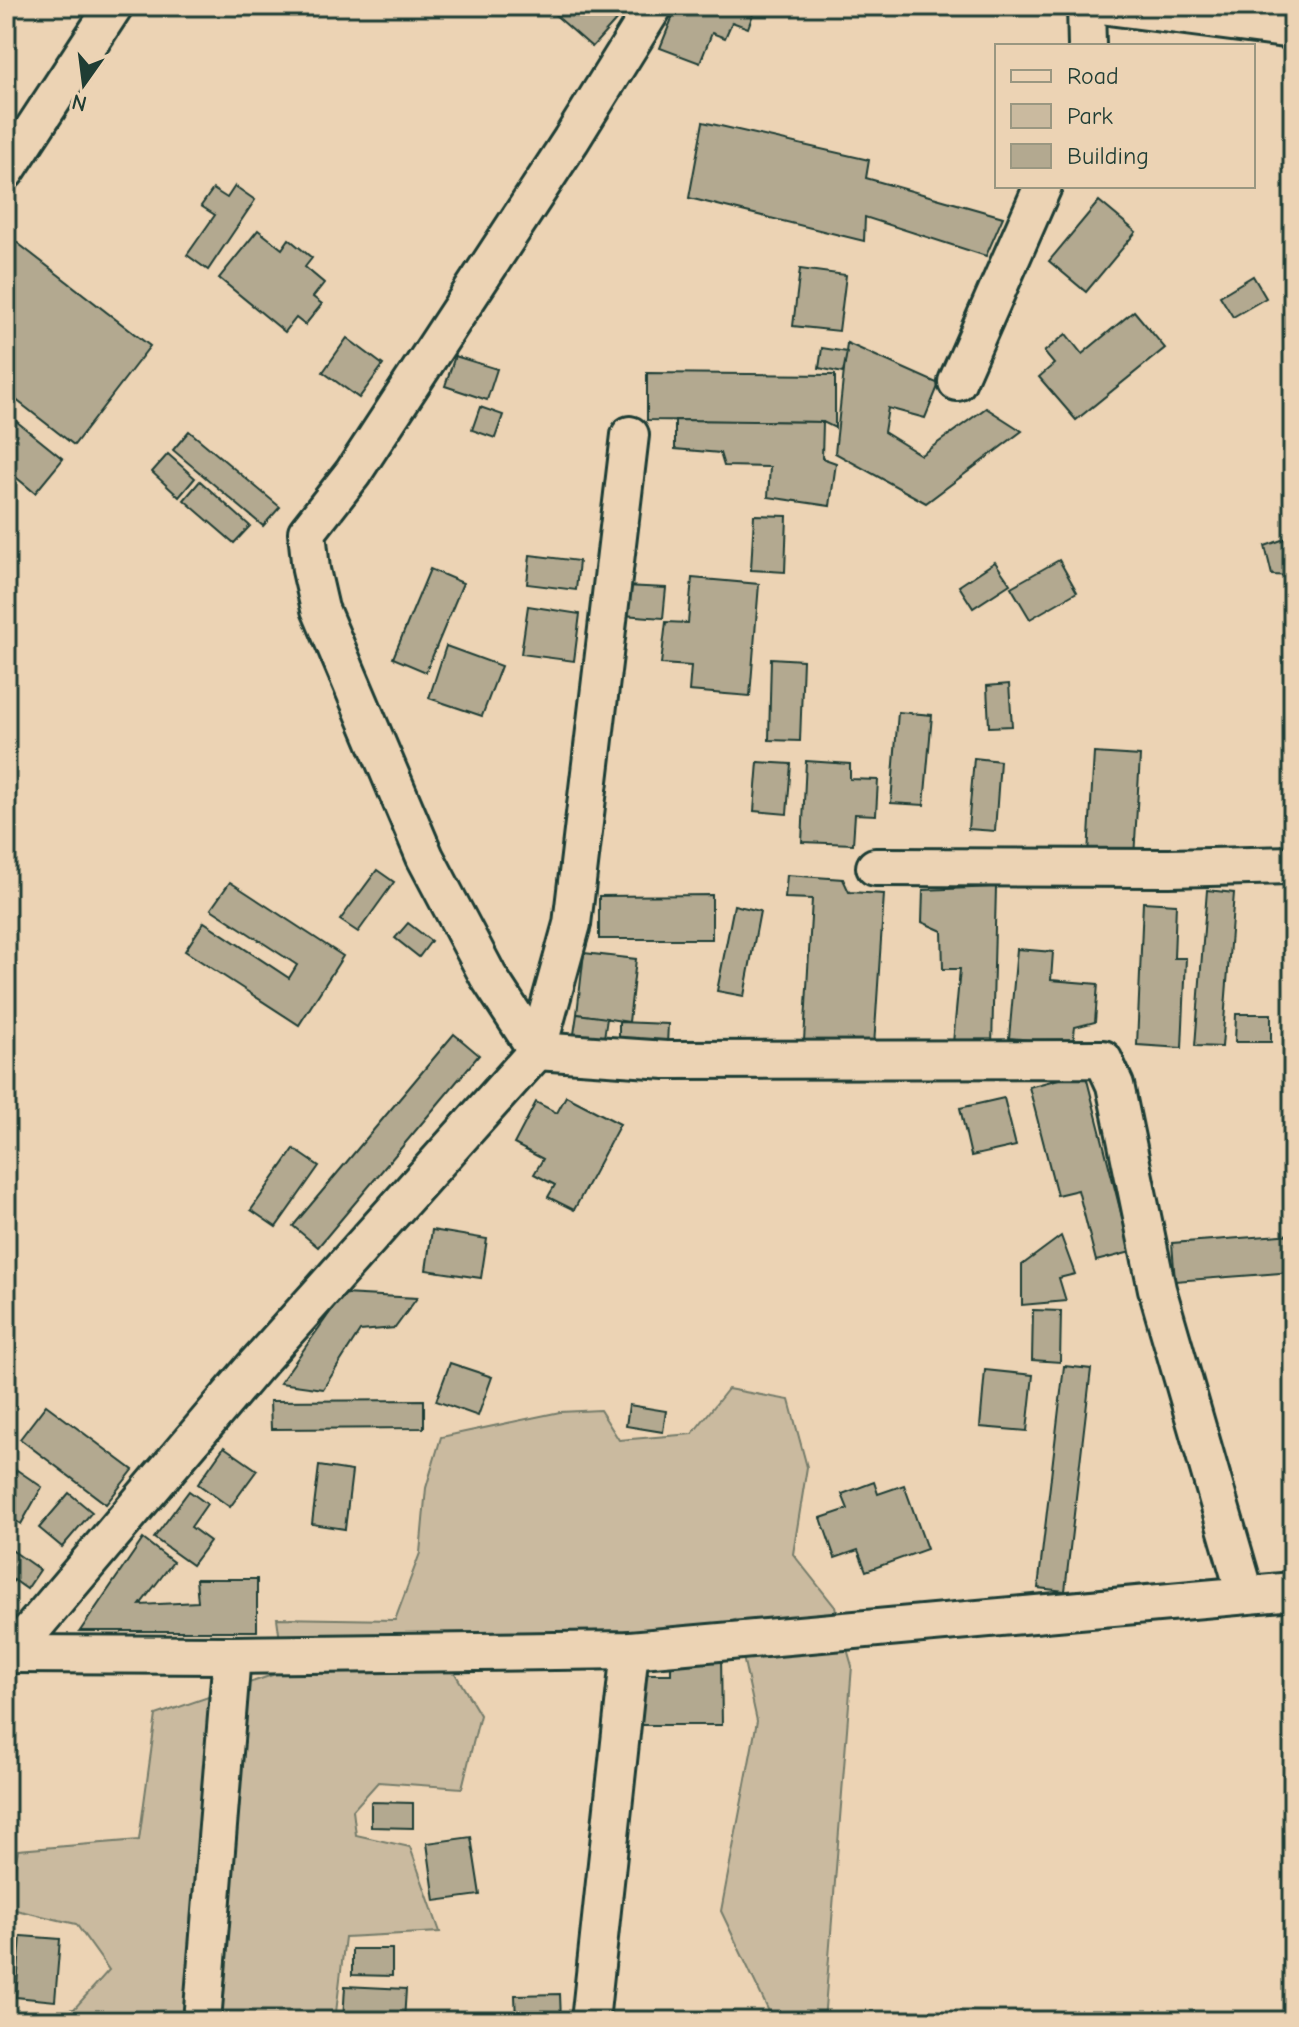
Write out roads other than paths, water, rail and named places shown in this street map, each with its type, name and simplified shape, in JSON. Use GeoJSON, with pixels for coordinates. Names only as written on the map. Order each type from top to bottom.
{"type":"FeatureCollection","features":[{"type":"Feature","properties":{"kind":"street"},"geometry":{"type":"LineString","coordinates":[[537,1051],[488,976],[425,857],[320,609],[307,532],[362,460],[654,6]]}},
{"type":"Feature","properties":{"kind":"street"},"geometry":{"type":"LineString","coordinates":[[1086,6],[1087,44]]}},
{"type":"Feature","properties":{"kind":"street"},"geometry":{"type":"LineString","coordinates":[[1108,6],[1293,30]]}},
{"type":"Feature","properties":{"kind":"street"},"geometry":{"type":"LineString","coordinates":[[6,171],[101,11]]}},
{"type":"Feature","properties":{"kind":"street"},"geometry":{"type":"LineString","coordinates":[[957,382],[1042,188]]}},
{"type":"Feature","properties":{"kind":"street"},"geometry":{"type":"LineString","coordinates":[[8,1654],[254,1367],[537,1051],[572,924],[630,435]]}},
{"type":"Feature","properties":{"kind":"street"},"geometry":{"type":"LineString","coordinates":[[875,867],[1169,868],[1293,865]]}},
{"type":"Feature","properties":{"kind":"street"},"geometry":{"type":"LineString","coordinates":[[537,1051],[666,1060],[1103,1059],[1115,1085],[1157,1289],[1245,1593]]}},
{"type":"Feature","properties":{"kind":"street"},"geometry":{"type":"LineString","coordinates":[[8,1654],[232,1655],[630,1650],[1293,1591]]}},
{"type":"Feature","properties":{"kind":"street"},"geometry":{"type":"LineString","coordinates":[[590,2021],[630,1650]]}},
{"type":"Feature","properties":{"kind":"street"},"geometry":{"type":"LineString","coordinates":[[202,2021],[232,1655]]}}]}
